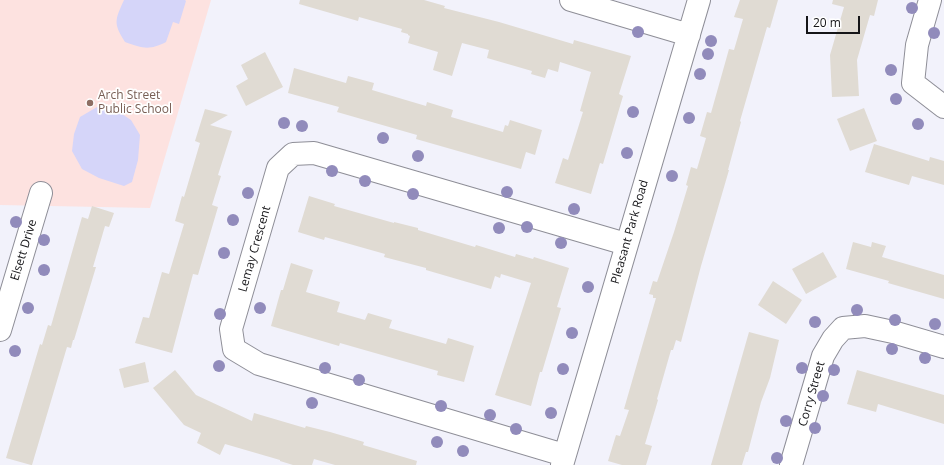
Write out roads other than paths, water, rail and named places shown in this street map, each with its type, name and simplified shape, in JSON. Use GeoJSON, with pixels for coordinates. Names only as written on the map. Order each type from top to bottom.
{"type":"FeatureCollection","features":[{"type":"Feature","properties":{"kind":"street"},"geometry":{"type":"LineString","coordinates":[[571,0],[689,35]]}},
{"type":"Feature","properties":{"kind":"street","name":"Pleasant Park Road"},"geometry":{"type":"LineString","coordinates":[[563,460],[699,0]]}},
{"type":"Feature","properties":{"kind":"street"},"geometry":{"type":"LineString","coordinates":[[930,0],[917,45],[913,83],[944,107]]}},
{"type":"Feature","properties":{"kind":"street","name":"Lemay Crescent"},"geometry":{"type":"LineString","coordinates":[[563,460],[259,364],[234,349],[231,329],[278,168],[293,154],[314,153],[626,244]]}},
{"type":"Feature","properties":{"kind":"street","name":"Elsett Drive"},"geometry":{"type":"LineString","coordinates":[[1,324],[41,193]]}},
{"type":"Feature","properties":{"kind":"street","name":"Corry Street"},"geometry":{"type":"LineString","coordinates":[[791,465],[823,356],[833,339],[843,328],[865,326],[893,332],[944,347]]}},
{"type":"Feature","properties":{"kind":"place","name":"Arch Street Public School"},"geometry":{"type":"Point","coordinates":[90,103]}}]}
